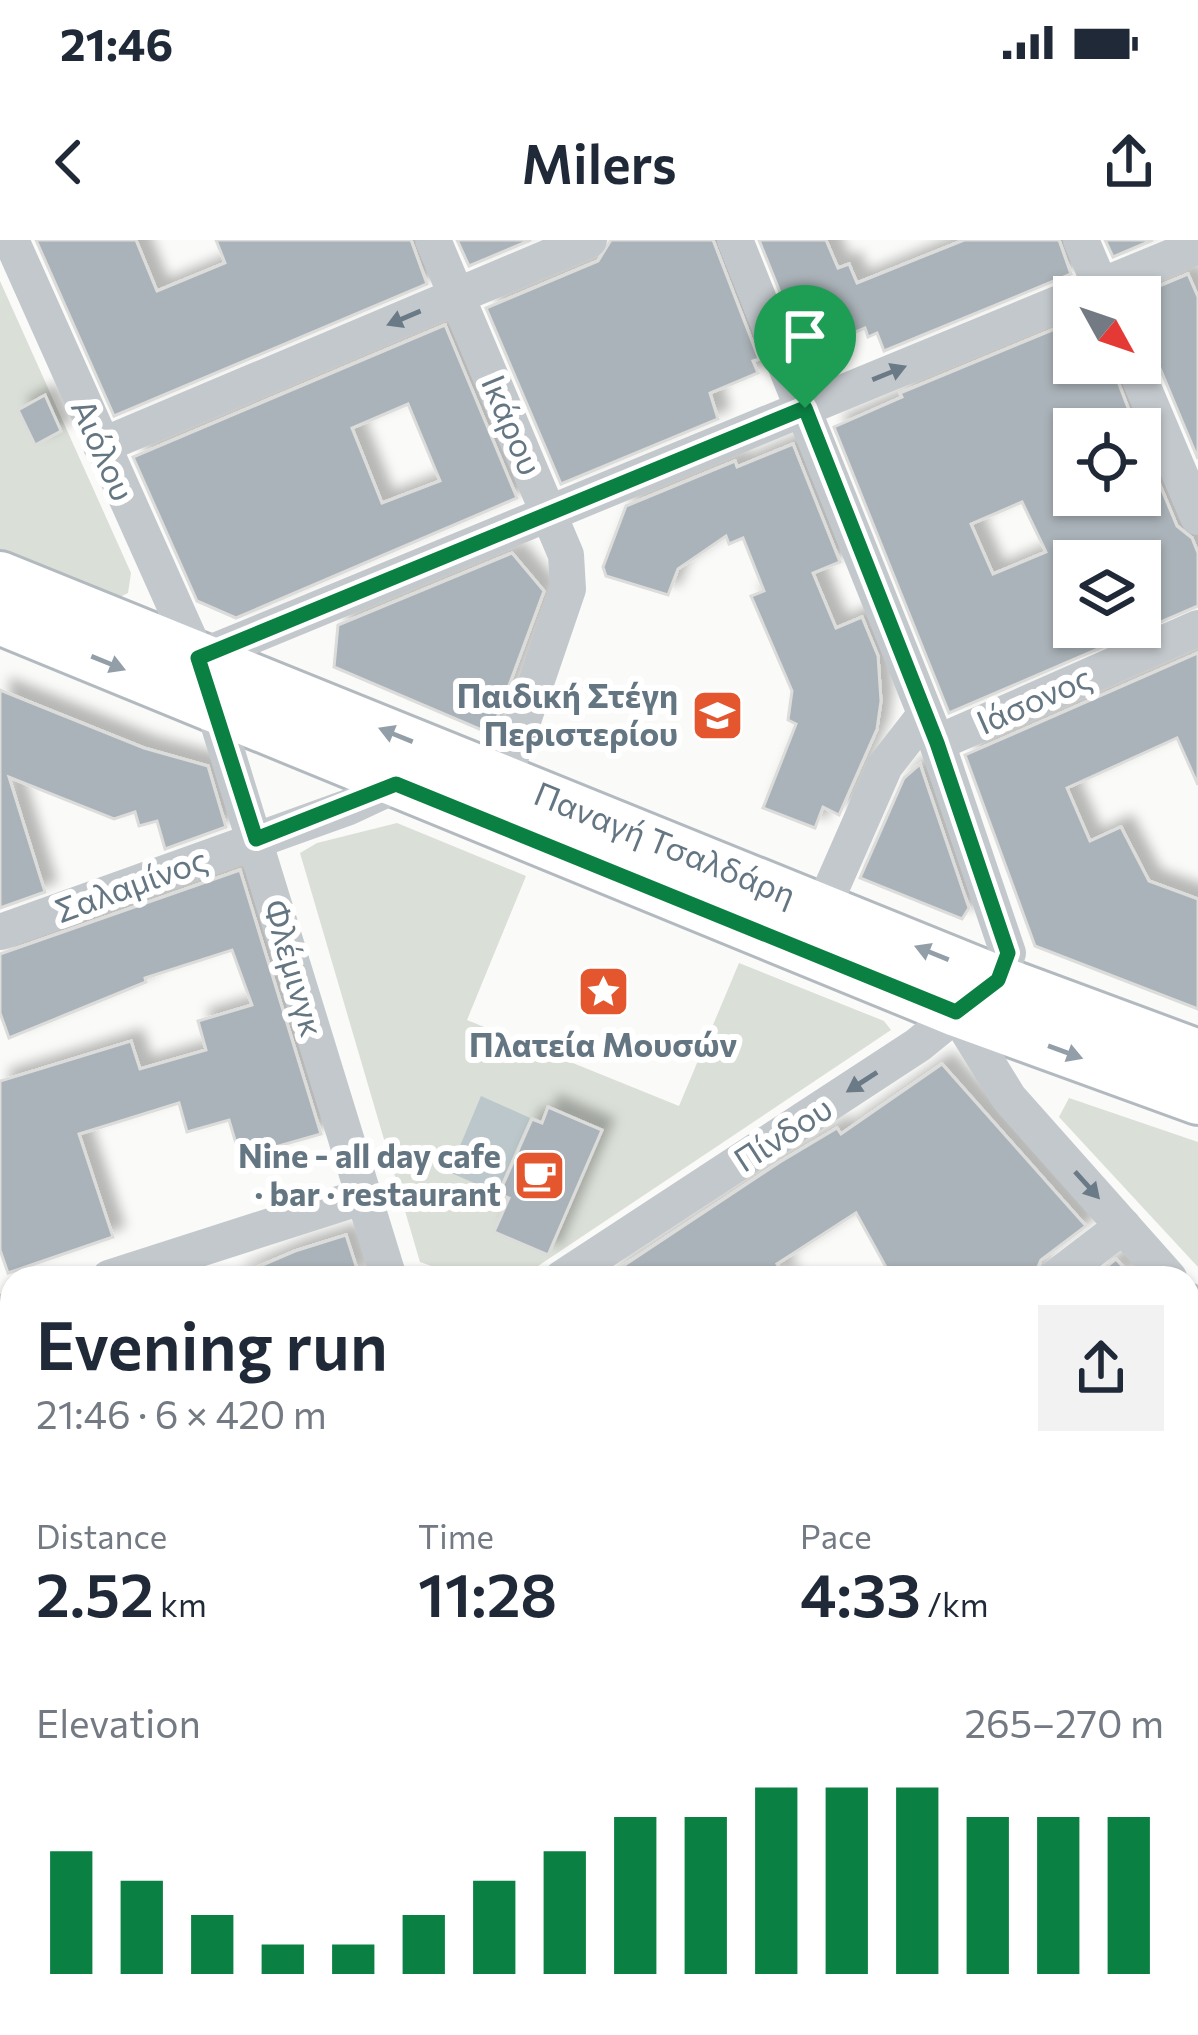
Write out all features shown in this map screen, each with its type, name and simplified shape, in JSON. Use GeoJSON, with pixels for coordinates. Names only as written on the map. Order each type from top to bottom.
{"type":"FeatureCollection","features":[{"type":"Feature","properties":{"kind":"main road","name":"Παναγή Τσαλδάρη"},"geometry":{"type":"LineString","coordinates":[[5,605],[198,658],[497,799],[814,928],[998,980],[1198,1054]]}},
{"type":"Feature","properties":{"kind":"main road","name":"Παναγή Τσαλδάρη"},"geometry":{"type":"LineString","coordinates":[[5,605],[212,706],[396,784],[497,799]]}},
{"type":"Feature","properties":{"kind":"main road","name":"Παναγή Τσαλδάρη"},"geometry":{"type":"LineString","coordinates":[[814,928],[956,1012],[1198,1100]]}},
{"type":"Feature","properties":{"kind":"street","name":"Αιόλου"},"geometry":{"type":"LineString","coordinates":[[10,240],[198,658]]}},
{"type":"Feature","properties":{"kind":"street","name":"Ικάρου"},"geometry":{"type":"LineString","coordinates":[[433,240],[566,555],[568,589],[497,799]]}},
{"type":"Feature","properties":{"kind":"street"},"geometry":{"type":"LineString","coordinates":[[101,446],[590,240]]}},
{"type":"Feature","properties":{"kind":"street"},"geometry":{"type":"LineString","coordinates":[[735,240],[931,729],[1008,953],[998,980]]}},
{"type":"Feature","properties":{"kind":"street"},"geometry":{"type":"LineString","coordinates":[[1081,240],[1097,276]]}},
{"type":"Feature","properties":{"kind":"street"},"geometry":{"type":"LineString","coordinates":[[1135,276],[1198,246]]}},
{"type":"Feature","properties":{"kind":"street"},"geometry":{"type":"LineString","coordinates":[[198,658],[1053,311]]}},
{"type":"Feature","properties":{"kind":"street"},"geometry":{"type":"LineString","coordinates":[[1142,384],[1198,518]]}},
{"type":"Feature","properties":{"kind":"street","name":"Ιάσονος"},"geometry":{"type":"LineString","coordinates":[[814,928],[885,766],[931,729],[1198,628]]}},
{"type":"Feature","properties":{"kind":"street","name":"Φλέμινγκ"},"geometry":{"type":"LineString","coordinates":[[198,658],[385,1266]]}},
{"type":"Feature","properties":{"kind":"street","name":"Σαλαμίνος"},"geometry":{"type":"LineString","coordinates":[[0,932],[396,784]]}},
{"type":"Feature","properties":{"kind":"street","name":"Πίνδου"},"geometry":{"type":"LineString","coordinates":[[580,1266],[918,1045],[998,980]]}},
{"type":"Feature","properties":{"kind":"street"},"geometry":{"type":"LineString","coordinates":[[956,1012],[1009,1098],[1158,1266]]}},
{"type":"Feature","properties":{"kind":"street"},"geometry":{"type":"LineString","coordinates":[[146,1266],[361,1197]]}},
{"type":"Feature","properties":{"kind":"street"},"geometry":{"type":"LineString","coordinates":[[1071,1266],[1123,1226]]}},
{"type":"Feature","properties":{"kind":"shaded area"},"geometry":{"type":"Polygon","coordinates":[[[0,281],[131,573],[128,593],[108,603],[0,559],[0,281]]]}},
{"type":"Feature","properties":{"kind":"shaded area"},"geometry":{"type":"Polygon","coordinates":[[[397,823],[526,876],[467,1020],[679,1106],[739,963],[884,1021],[891,1030],[538,1266],[432,1266],[420,1262],[300,853],[317,843],[397,823]]]}},
{"type":"Feature","properties":{"kind":"shaded area"},"geometry":{"type":"Polygon","coordinates":[[[481,1096],[530,1118],[497,1193],[449,1172],[481,1096]]]}},
{"type":"Feature","properties":{"kind":"shaded area"},"geometry":{"type":"Polygon","coordinates":[[[1069,1098],[1198,1142],[1198,1266],[1197,1266],[1059,1117],[1069,1098]]]}},
{"type":"Feature","properties":{"kind":"building"},"geometry":{"type":"Polygon","coordinates":[[[36,240],[136,240],[157,291],[225,263],[216,240],[411,240],[427,284],[114,416],[36,240]]]}},
{"type":"Feature","properties":{"kind":"building"},"geometry":{"type":"Polygon","coordinates":[[[457,240],[531,240],[469,266],[457,240]]]}},
{"type":"Feature","properties":{"kind":"building"},"geometry":{"type":"Polygon","coordinates":[[[611,240],[713,240],[759,359],[753,361],[758,373],[710,393],[718,419],[561,484],[486,308],[598,261],[611,240]]]}},
{"type":"Feature","properties":{"kind":"building"},"geometry":{"type":"Polygon","coordinates":[[[759,240],[826,240],[838,268],[849,264],[857,283],[964,240],[1059,240],[1071,274],[1053,276],[1053,281],[884,351],[877,333],[868,337],[865,328],[817,348],[813,337],[800,342],[759,240]]]}},
{"type":"Feature","properties":{"kind":"building"},"geometry":{"type":"Polygon","coordinates":[[[1105,240],[1153,240],[1113,257],[1105,240]]]}},
{"type":"Feature","properties":{"kind":"building"},"geometry":{"type":"Polygon","coordinates":[[[1188,274],[1198,297],[1198,459],[1161,371],[1161,285],[1188,274]]]}},
{"type":"Feature","properties":{"kind":"building"},"geometry":{"type":"Polygon","coordinates":[[[445,325],[517,498],[236,618],[197,601],[133,457],[445,325]],[[408,404],[352,428],[382,503],[440,481],[408,404]]]}},
{"type":"Feature","properties":{"kind":"building"},"geometry":{"type":"Polygon","coordinates":[[[1053,330],[1053,384],[1119,384],[1128,408],[1053,408],[1053,516],[1161,516],[1161,488],[1177,526],[1192,538],[1198,553],[1198,606],[1161,622],[1161,540],[1053,540],[1053,648],[1100,648],[949,713],[834,427],[902,397],[900,393],[1053,330]],[[1022,502],[971,524],[993,574],[1046,552],[1022,502]]]}},
{"type":"Feature","properties":{"kind":"building"},"geometry":{"type":"Polygon","coordinates":[[[45,395],[61,431],[35,445],[18,410],[45,395]]]}},
{"type":"Feature","properties":{"kind":"building"},"geometry":{"type":"Polygon","coordinates":[[[793,444],[840,562],[813,573],[836,628],[862,617],[878,656],[881,701],[877,729],[839,815],[823,807],[815,828],[763,808],[796,724],[788,720],[792,691],[751,596],[764,591],[743,538],[729,544],[726,536],[678,569],[668,595],[606,576],[603,567],[626,506],[735,461],[737,467],[793,444]]]}},
{"type":"Feature","properties":{"kind":"building"},"geometry":{"type":"Polygon","coordinates":[[[512,553],[544,591],[491,734],[334,667],[338,625],[512,553]]]}},
{"type":"Feature","properties":{"kind":"building"},"geometry":{"type":"Polygon","coordinates":[[[1198,653],[1198,785],[1177,738],[1067,788],[1090,841],[1121,827],[1149,881],[1198,899],[1198,1009],[1035,946],[965,755],[1198,653]]]}},
{"type":"Feature","properties":{"kind":"building"},"geometry":{"type":"Polygon","coordinates":[[[0,690],[144,748],[208,766],[226,827],[165,849],[157,821],[139,826],[135,812],[114,819],[9,777],[45,892],[0,908],[0,690]]]}},
{"type":"Feature","properties":{"kind":"building"},"geometry":{"type":"Polygon","coordinates":[[[920,764],[969,908],[962,919],[860,878],[904,778],[920,764]]]}},
{"type":"Feature","properties":{"kind":"building"},"geometry":{"type":"Polygon","coordinates":[[[240,870],[321,1134],[240,1157],[229,1120],[187,1132],[179,1103],[79,1134],[113,1237],[28,1266],[6,1266],[0,1250],[0,1081],[131,1041],[140,1069],[206,1050],[198,1021],[252,1005],[232,950],[145,978],[146,982],[9,1038],[0,1013],[0,954],[240,870]]]}},
{"type":"Feature","properties":{"kind":"building"},"geometry":{"type":"Polygon","coordinates":[[[942,1064],[1086,1226],[1038,1266],[885,1266],[856,1213],[778,1266],[623,1266],[780,1162],[837,1128],[841,1134],[942,1064]]]}},
{"type":"Feature","properties":{"kind":"building"},"geometry":{"type":"Polygon","coordinates":[[[548,1107],[602,1130],[548,1255],[494,1232],[509,1198],[499,1194],[532,1119],[542,1123],[548,1107]]]}},
{"type":"Feature","properties":{"kind":"building"},"geometry":{"type":"Polygon","coordinates":[[[346,1235],[356,1266],[260,1266],[346,1235]]]}},
{"type":"Feature","properties":{"kind":"place","name":"Παιδική Στέγη Περιστερίου"},"geometry":{"type":"Point","coordinates":[717,715]}},
{"type":"Feature","properties":{"kind":"place","name":"Πλατεία Μουσών"},"geometry":{"type":"Point","coordinates":[603,991]}},
{"type":"Feature","properties":{"kind":"place","name":"Nine - all day cafe · bar · restaurant"},"geometry":{"type":"Point","coordinates":[540,1175]}},
{"type":"Feature","properties":{"kind":"route"},"geometry":{"type":"LineString","coordinates":[[805,408],[937,743],[1008,953],[998,980],[956,1012],[490,818],[396,784],[349,807],[256,839],[198,658],[805,408]]}}]}
